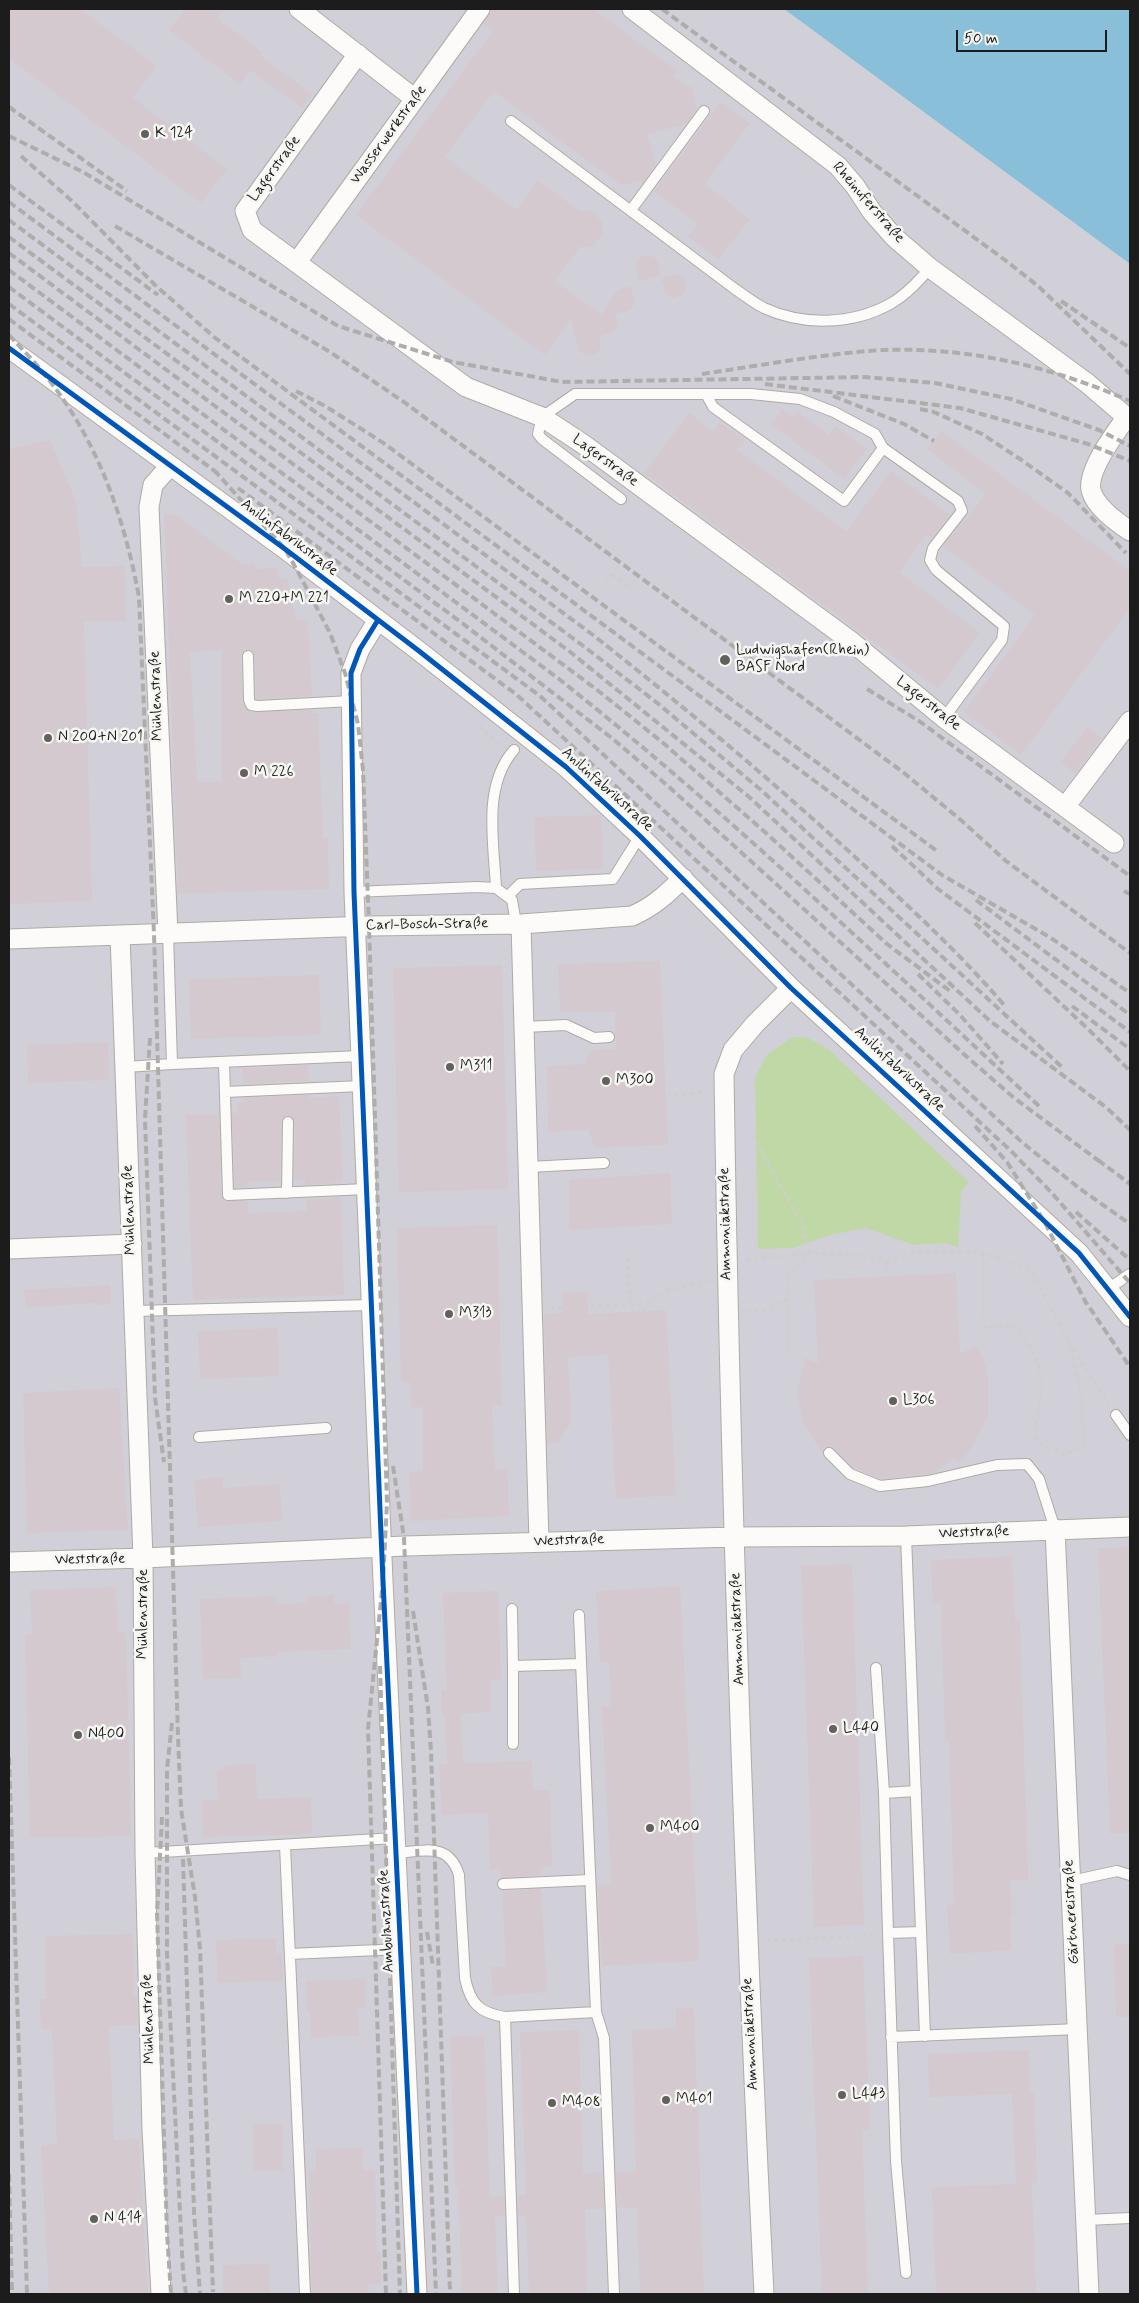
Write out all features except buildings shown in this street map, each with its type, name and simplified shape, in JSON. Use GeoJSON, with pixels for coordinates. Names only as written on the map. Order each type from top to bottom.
{"type":"FeatureCollection","features":[{"type":"Feature","properties":{"kind":"street"},"geometry":{"type":"LineString","coordinates":[[299,9],[415,99]]}},
{"type":"Feature","properties":{"kind":"street","name":"Wasserwerkstraße"},"geometry":{"type":"LineString","coordinates":[[297,262],[480,9]]}},
{"type":"Feature","properties":{"kind":"street","name":"Rheinuferstraße"},"geometry":{"type":"LineString","coordinates":[[632,9],[838,166],[855,186],[872,212],[894,237],[930,268],[1087,383],[1128,419],[1104,451],[1094,472],[1091,489],[1100,505],[1130,532]]}},
{"type":"Feature","properties":{"kind":"street","name":"Lagerstraße"},"geometry":{"type":"LineString","coordinates":[[358,54],[245,211],[252,230],[466,386],[542,417],[584,444],[852,642],[944,718],[1114,843]]}},
{"type":"Feature","properties":{"kind":"street","name":"Anilinfabrikstraße"},"geometry":{"type":"LineString","coordinates":[[9,348],[378,620],[566,767],[683,878],[790,988],[1079,1252],[1130,1317]]}},
{"type":"Feature","properties":{"kind":"street","name":"Mühlenstraße"},"geometry":{"type":"LineString","coordinates":[[168,933],[149,507],[153,485],[170,466]]}},
{"type":"Feature","properties":{"kind":"street","name":"Ambulanzstraße"},"geometry":{"type":"LineString","coordinates":[[378,620],[353,664],[350,673],[354,892],[417,2294]]}},
{"type":"Feature","properties":{"kind":"street"},"geometry":{"type":"LineString","coordinates":[[1065,807],[1130,721]]}},
{"type":"Feature","properties":{"kind":"street","name":"Carl-Bosch-Straße"},"geometry":{"type":"LineString","coordinates":[[9,940],[356,926],[519,923],[632,916],[646,910],[660,900],[683,878]]}},
{"type":"Feature","properties":{"kind":"street"},"geometry":{"type":"LineString","coordinates":[[519,923],[525,1027],[539,1542]]}},
{"type":"Feature","properties":{"kind":"street","name":"Mühlenstraße"},"geometry":{"type":"LineString","coordinates":[[120,935],[144,1558],[145,1852],[152,2130],[161,2294]]}},
{"type":"Feature","properties":{"kind":"street","name":"Ammoniakstraße"},"geometry":{"type":"LineString","coordinates":[[764,2294],[747,1942],[728,1312],[724,1074],[733,1050],[790,988]]}},
{"type":"Feature","properties":{"kind":"street"},"geometry":{"type":"LineString","coordinates":[[9,1249],[132,1244]]}},
{"type":"Feature","properties":{"kind":"street","name":"Weststraße"},"geometry":{"type":"LineString","coordinates":[[9,1562],[539,1542],[735,1537],[906,1536],[1130,1528]]}},
{"type":"Feature","properties":{"kind":"street","name":"Gärtnereistraße"},"geometry":{"type":"LineString","coordinates":[[1055,1530],[1089,2294]]}},
{"type":"Feature","properties":{"kind":"lane"},"geometry":{"type":"LineString","coordinates":[[631,210],[704,111]]}},
{"type":"Feature","properties":{"kind":"lane"},"geometry":{"type":"LineString","coordinates":[[511,121],[735,289],[764,308],[803,321],[841,319],[867,314],[890,304],[910,289],[930,268]]}},
{"type":"Feature","properties":{"kind":"lane"},"geometry":{"type":"LineString","coordinates":[[621,499],[538,434],[542,417],[575,394],[752,394],[800,400],[834,412],[875,434],[883,448],[958,501],[962,511],[933,548],[930,560],[936,570],[1000,620],[1004,626],[1002,640],[944,718]]}},
{"type":"Feature","properties":{"kind":"lane"},"geometry":{"type":"LineString","coordinates":[[706,394],[713,407],[844,501],[883,448]]}},
{"type":"Feature","properties":{"kind":"lane"},"geometry":{"type":"LineString","coordinates":[[248,656],[249,700],[251,704],[258,706],[351,701]]}},
{"type":"Feature","properties":{"kind":"lane"},"geometry":{"type":"LineString","coordinates":[[496,888],[494,790],[498,773],[512,752]]}},
{"type":"Feature","properties":{"kind":"lane"},"geometry":{"type":"LineString","coordinates":[[508,896],[520,884],[613,879],[640,836]]}},
{"type":"Feature","properties":{"kind":"lane"},"geometry":{"type":"LineString","coordinates":[[354,892],[467,887],[496,888],[508,896],[514,905],[519,923]]}},
{"type":"Feature","properties":{"kind":"lane"},"geometry":{"type":"LineString","coordinates":[[168,933],[172,1064]]}},
{"type":"Feature","properties":{"kind":"lane"},"geometry":{"type":"LineString","coordinates":[[525,1027],[566,1025],[594,1038],[609,1037]]}},
{"type":"Feature","properties":{"kind":"lane"},"geometry":{"type":"LineString","coordinates":[[125,1067],[361,1056]]}},
{"type":"Feature","properties":{"kind":"lane"},"geometry":{"type":"LineString","coordinates":[[224,1062],[228,1195],[367,1190]]}},
{"type":"Feature","properties":{"kind":"lane"},"geometry":{"type":"LineString","coordinates":[[224,1092],[362,1086]]}},
{"type":"Feature","properties":{"kind":"lane"},"geometry":{"type":"LineString","coordinates":[[288,1122],[288,1193]]}},
{"type":"Feature","properties":{"kind":"lane"},"geometry":{"type":"LineString","coordinates":[[529,1167],[604,1163]]}},
{"type":"Feature","properties":{"kind":"lane"},"geometry":{"type":"LineString","coordinates":[[1108,1289],[1130,1274]]}},
{"type":"Feature","properties":{"kind":"lane"},"geometry":{"type":"LineString","coordinates":[[134,1311],[372,1305]]}},
{"type":"Feature","properties":{"kind":"lane"},"geometry":{"type":"LineString","coordinates":[[1116,1415],[1130,1435]]}},
{"type":"Feature","properties":{"kind":"lane"},"geometry":{"type":"LineString","coordinates":[[199,1437],[326,1428]]}},
{"type":"Feature","properties":{"kind":"lane"},"geometry":{"type":"LineString","coordinates":[[829,1453],[850,1474],[880,1486],[928,1481],[997,1465],[1027,1464],[1039,1479],[1055,1530]]}},
{"type":"Feature","properties":{"kind":"lane"},"geometry":{"type":"LineString","coordinates":[[906,1536],[925,2036]]}},
{"type":"Feature","properties":{"kind":"lane"},"geometry":{"type":"LineString","coordinates":[[512,1609],[513,1744]]}},
{"type":"Feature","properties":{"kind":"lane"},"geometry":{"type":"LineString","coordinates":[[579,1615],[596,2012],[604,2038],[614,2294]]}},
{"type":"Feature","properties":{"kind":"lane"},"geometry":{"type":"LineString","coordinates":[[513,1666],[581,1664]]}},
{"type":"Feature","properties":{"kind":"lane"},"geometry":{"type":"LineString","coordinates":[[876,1668],[884,1793],[896,2161],[906,2273]]}},
{"type":"Feature","properties":{"kind":"lane"},"geometry":{"type":"LineString","coordinates":[[884,1793],[916,1791]]}},
{"type":"Feature","properties":{"kind":"lane"},"geometry":{"type":"LineString","coordinates":[[285,1845],[304,2294]]}},
{"type":"Feature","properties":{"kind":"lane"},"geometry":{"type":"LineString","coordinates":[[145,1852],[285,1845],[396,1846],[446,1853],[456,1863],[459,1875],[465,1978],[468,1994],[476,2005],[491,2015],[505,2017],[596,2012]]}},
{"type":"Feature","properties":{"kind":"lane"},"geometry":{"type":"LineString","coordinates":[[1071,1881],[1117,1871],[1130,1875]]}},
{"type":"Feature","properties":{"kind":"lane"},"geometry":{"type":"LineString","coordinates":[[503,1884],[590,1880]]}},
{"type":"Feature","properties":{"kind":"lane"},"geometry":{"type":"LineString","coordinates":[[888,1933],[921,1932]]}},
{"type":"Feature","properties":{"kind":"lane"},"geometry":{"type":"LineString","coordinates":[[290,1954],[401,1949]]}},
{"type":"Feature","properties":{"kind":"lane"},"geometry":{"type":"LineString","coordinates":[[505,2017],[514,2294]]}},
{"type":"Feature","properties":{"kind":"lane"},"geometry":{"type":"LineString","coordinates":[[891,2037],[1078,2029]]}},
{"type":"Feature","properties":{"kind":"lane"},"geometry":{"type":"LineString","coordinates":[[1086,2220],[1130,2218]]}},
{"type":"Feature","properties":{"kind":"path"},"geometry":{"type":"LineString","coordinates":[[606,583],[618,567]]}},
{"type":"Feature","properties":{"kind":"path"},"geometry":{"type":"LineString","coordinates":[[612,575],[630,588]]}},
{"type":"Feature","properties":{"kind":"path"},"geometry":{"type":"LineString","coordinates":[[481,728],[512,752]]}},
{"type":"Feature","properties":{"kind":"path"},"geometry":{"type":"LineString","coordinates":[[666,1096],[724,1090]]}},
{"type":"Feature","properties":{"kind":"path"},"geometry":{"type":"LineString","coordinates":[[752,1134],[802,1224],[809,1253]]}},
{"type":"Feature","properties":{"kind":"path"},"geometry":{"type":"LineString","coordinates":[[534,1309],[644,1304],[669,1290],[727,1270],[809,1253],[854,1254],[886,1261],[918,1252],[982,1253],[1031,1270],[1069,1342],[1116,1415]]}},
{"type":"Feature","properties":{"kind":"path"},"geometry":{"type":"LineString","coordinates":[[788,1351],[789,1273],[809,1253]]}},
{"type":"Feature","properties":{"kind":"path"},"geometry":{"type":"LineString","coordinates":[[982,1253],[984,1328],[1012,1325],[1028,1340],[1039,1365],[1042,1400],[1034,1435],[1042,1446],[1064,1454],[1084,1446],[1081,1395],[1069,1342]]}},
{"type":"Feature","properties":{"kind":"path"},"geometry":{"type":"LineString","coordinates":[[628,1258],[630,1305]]}},
{"type":"Feature","properties":{"kind":"path"},"geometry":{"type":"LineString","coordinates":[[886,1261],[886,1277]]}},
{"type":"Feature","properties":{"kind":"path"},"geometry":{"type":"LineString","coordinates":[[728,1312],[765,1310],[788,1299]]}},
{"type":"Feature","properties":{"kind":"path"},"geometry":{"type":"LineString","coordinates":[[644,1304],[644,1311]]}},
{"type":"Feature","properties":{"kind":"path"},"geometry":{"type":"LineString","coordinates":[[747,1942],[856,1936]]}},
{"type":"Feature","properties":{"kind":"shaded area"},"geometry":{"type":"Polygon","coordinates":[[[9,9],[784,9],[1130,264],[1130,2294],[9,2294],[9,9]]]}},
{"type":"Feature","properties":{"kind":"green space"},"geometry":{"type":"Polygon","coordinates":[[[792,1037],[808,1038],[828,1049],[969,1182],[961,1192],[958,1247],[945,1243],[914,1245],[866,1228],[830,1235],[793,1248],[758,1249],[755,1077],[767,1055],[792,1037]]]}},
{"type":"Feature","properties":{"kind":"water"},"geometry":{"type":"Polygon","coordinates":[[[784,9],[1130,9],[1130,264],[784,9]]]}},
{"type":"Feature","properties":{"kind":"railway"},"geometry":{"type":"LineString","coordinates":[[662,9],[1005,260],[1038,286],[1130,374]]}},
{"type":"Feature","properties":{"kind":"railway"},"geometry":{"type":"LineString","coordinates":[[9,107],[127,191]]}},
{"type":"Feature","properties":{"kind":"railway"},"geometry":{"type":"LineString","coordinates":[[9,136],[83,172],[338,326],[453,362],[562,382],[865,377],[935,383],[1011,399],[1099,430],[1130,446]]}},
{"type":"Feature","properties":{"kind":"railway"},"geometry":{"type":"LineString","coordinates":[[21,156],[72,201],[155,285],[214,337],[942,875],[1051,938],[1130,993]]}},
{"type":"Feature","properties":{"kind":"railway"},"geometry":{"type":"LineString","coordinates":[[9,185],[158,295]]}},
{"type":"Feature","properties":{"kind":"railway"},"geometry":{"type":"LineString","coordinates":[[9,202],[593,635],[628,663],[732,748],[833,837],[938,935],[1005,1006]]}},
{"type":"Feature","properties":{"kind":"railway"},"geometry":{"type":"LineString","coordinates":[[9,220],[582,645],[656,702],[761,790],[1063,1068]]}},
{"type":"Feature","properties":{"kind":"railway"},"geometry":{"type":"LineString","coordinates":[[115,226],[330,352],[404,402],[904,773],[962,821],[1006,861],[1130,953]]}},
{"type":"Feature","properties":{"kind":"railway"},"geometry":{"type":"LineString","coordinates":[[9,237],[569,651],[748,796],[990,1021],[1107,1108],[1130,1130]]}},
{"type":"Feature","properties":{"kind":"railway"},"geometry":{"type":"LineString","coordinates":[[9,253],[596,689],[662,742],[766,833],[887,944],[950,991]]}},
{"type":"Feature","properties":{"kind":"railway"},"geometry":{"type":"LineString","coordinates":[[9,270],[559,679],[683,781],[743,834],[1039,1106]]}},
{"type":"Feature","properties":{"kind":"railway"},"geometry":{"type":"LineString","coordinates":[[9,287],[462,623],[613,739],[668,786],[1013,1097],[1103,1164]]}},
{"type":"Feature","properties":{"kind":"railway"},"geometry":{"type":"LineString","coordinates":[[1061,301],[1130,348]]}},
{"type":"Feature","properties":{"kind":"railway"},"geometry":{"type":"LineString","coordinates":[[9,304],[540,696],[1024,1144],[1079,1188],[1130,1224]]}},
{"type":"Feature","properties":{"kind":"railway"},"geometry":{"type":"LineString","coordinates":[[9,319],[220,475]]}},
{"type":"Feature","properties":{"kind":"railway"},"geometry":{"type":"LineString","coordinates":[[9,335],[41,370],[63,400],[80,425],[94,452],[116,508],[133,567],[139,597],[154,934],[181,1809],[195,1897],[200,1949],[213,2292]]}},
{"type":"Feature","properties":{"kind":"railway"},"geometry":{"type":"LineString","coordinates":[[702,374],[805,358],[867,351],[935,351],[969,354],[1035,368],[1099,388],[1130,401]]}},
{"type":"Feature","properties":{"kind":"railway"},"geometry":{"type":"LineString","coordinates":[[765,384],[960,408],[1088,444],[1130,461]]}},
{"type":"Feature","properties":{"kind":"railway"},"geometry":{"type":"LineString","coordinates":[[296,391],[325,406],[382,442],[937,851]]}},
{"type":"Feature","properties":{"kind":"railway"},"geometry":{"type":"LineString","coordinates":[[833,396],[904,424],[934,441]]}},
{"type":"Feature","properties":{"kind":"railway"},"geometry":{"type":"LineString","coordinates":[[920,409],[934,412],[982,434],[1020,459],[1068,493],[1126,553]]}},
{"type":"Feature","properties":{"kind":"railway"},"geometry":{"type":"LineString","coordinates":[[214,470],[285,549],[330,633],[345,673],[358,724],[363,770],[387,1503],[383,1581],[368,1729],[386,2294]]}},
{"type":"Feature","properties":{"kind":"railway"},"geometry":{"type":"LineString","coordinates":[[238,488],[517,695],[1011,1151],[1051,1192],[1130,1283]]}},
{"type":"Feature","properties":{"kind":"railway"},"geometry":{"type":"LineString","coordinates":[[867,689],[919,721],[1130,876]]}},
{"type":"Feature","properties":{"kind":"railway"},"geometry":{"type":"LineString","coordinates":[[892,846],[938,889],[1130,1032]]}},
{"type":"Feature","properties":{"kind":"railway"},"geometry":{"type":"LineString","coordinates":[[1124,891],[1130,894]]}},
{"type":"Feature","properties":{"kind":"railway"},"geometry":{"type":"LineString","coordinates":[[976,900],[1130,1015]]}},
{"type":"Feature","properties":{"kind":"railway"},"geometry":{"type":"LineString","coordinates":[[975,923],[1130,1071]]}},
{"type":"Feature","properties":{"kind":"railway"},"geometry":{"type":"LineString","coordinates":[[918,974],[960,1015],[1003,1064]]}},
{"type":"Feature","properties":{"kind":"railway"},"geometry":{"type":"LineString","coordinates":[[1072,1006],[1130,1049]]}},
{"type":"Feature","properties":{"kind":"railway"},"geometry":{"type":"LineString","coordinates":[[150,1038],[145,1119],[155,1398],[164,1462]]}},
{"type":"Feature","properties":{"kind":"railway"},"geometry":{"type":"LineString","coordinates":[[975,1126],[1007,1162],[1044,1221],[1085,1301],[1130,1367]]}},
{"type":"Feature","properties":{"kind":"railway"},"geometry":{"type":"LineString","coordinates":[[1098,1160],[1130,1184]]}},
{"type":"Feature","properties":{"kind":"railway"},"geometry":{"type":"LineString","coordinates":[[1076,1212],[1130,1260]]}},
{"type":"Feature","properties":{"kind":"railway"},"geometry":{"type":"LineString","coordinates":[[393,1466],[404,1538],[436,2294]]}},
{"type":"Feature","properties":{"kind":"railway"},"geometry":{"type":"LineString","coordinates":[[413,1611],[428,1708],[431,1751],[450,2294]]}},
{"type":"Feature","properties":{"kind":"railway"},"geometry":{"type":"LineString","coordinates":[[380,1666],[400,2294]]}},
{"type":"Feature","properties":{"kind":"railway"},"geometry":{"type":"LineString","coordinates":[[172,1723],[167,1769],[167,1954],[183,2272],[186,2294]]}},
{"type":"Feature","properties":{"kind":"railway"},"geometry":{"type":"LineString","coordinates":[[9,1757],[27,2294]]}},
{"type":"Feature","properties":{"kind":"railway"},"geometry":{"type":"LineString","coordinates":[[162,1817],[157,1913],[167,2233],[171,2294]]}},
{"type":"Feature","properties":{"kind":"railway"},"geometry":{"type":"LineString","coordinates":[[183,1859],[194,2212],[200,2294]]}},
{"type":"Feature","properties":{"kind":"railway"},"geometry":{"type":"LineString","coordinates":[[427,1932],[433,1966]]}},
{"type":"Feature","properties":{"kind":"railway"},"geometry":{"type":"LineString","coordinates":[[9,2174],[12,2294]]}},
{"type":"Feature","properties":{"kind":"cycle path"},"geometry":{"type":"LineString","coordinates":[[9,348],[285,549],[419,651],[566,767],[640,836],[791,988],[1079,1253],[1130,1317]]}},
{"type":"Feature","properties":{"kind":"cycle path"},"geometry":{"type":"LineString","coordinates":[[378,620],[360,649],[351,673],[354,892],[383,1581],[417,2294]]}},
{"type":"Feature","properties":{"kind":"place","name":"K 124"},"geometry":{"type":"Point","coordinates":[145,134]}},
{"type":"Feature","properties":{"kind":"place","name":"M 220+M 221"},"geometry":{"type":"Point","coordinates":[229,599]}},
{"type":"Feature","properties":{"kind":"place","name":"Ludwigshafen(Rhein) BASF Nord"},"geometry":{"type":"Point","coordinates":[725,660]}},
{"type":"Feature","properties":{"kind":"place","name":"N 200+N 201"},"geometry":{"type":"Point","coordinates":[48,738]}},
{"type":"Feature","properties":{"kind":"place","name":"M 226"},"geometry":{"type":"Point","coordinates":[244,773]}},
{"type":"Feature","properties":{"kind":"place","name":"M311"},"geometry":{"type":"Point","coordinates":[450,1067]}},
{"type":"Feature","properties":{"kind":"place","name":"M300"},"geometry":{"type":"Point","coordinates":[606,1081]}},
{"type":"Feature","properties":{"kind":"place","name":"M313"},"geometry":{"type":"Point","coordinates":[449,1314]}},
{"type":"Feature","properties":{"kind":"place","name":"L306"},"geometry":{"type":"Point","coordinates":[893,1401]}},
{"type":"Feature","properties":{"kind":"place","name":"L440"},"geometry":{"type":"Point","coordinates":[833,1729]}},
{"type":"Feature","properties":{"kind":"place","name":"N400"},"geometry":{"type":"Point","coordinates":[78,1735]}},
{"type":"Feature","properties":{"kind":"place","name":"M400"},"geometry":{"type":"Point","coordinates":[650,1828]}},
{"type":"Feature","properties":{"kind":"place","name":"L443"},"geometry":{"type":"Point","coordinates":[842,2095]}},
{"type":"Feature","properties":{"kind":"place","name":"M401"},"geometry":{"type":"Point","coordinates":[666,2100]}},
{"type":"Feature","properties":{"kind":"place","name":"M408"},"geometry":{"type":"Point","coordinates":[552,2103]}},
{"type":"Feature","properties":{"kind":"place","name":"N 414"},"geometry":{"type":"Point","coordinates":[94,2219]}}]}
